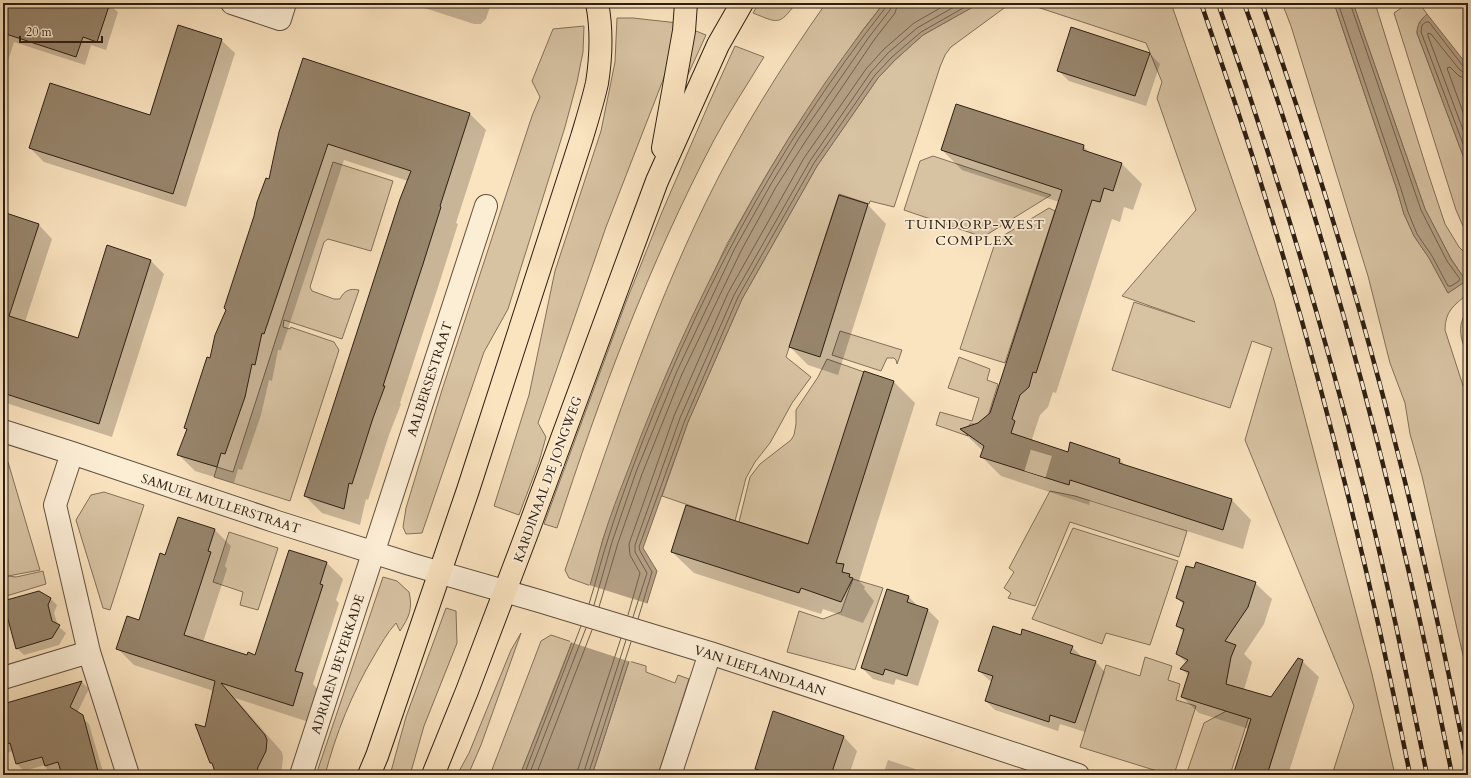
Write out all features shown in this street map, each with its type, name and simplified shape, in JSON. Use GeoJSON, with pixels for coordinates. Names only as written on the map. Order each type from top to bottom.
{"type":"FeatureCollection","features":[{"type":"Feature","properties":{"kind":"main road"},"geometry":{"type":"LineString","coordinates":[[369,775],[377,756],[440,573],[582,137],[597,83],[600,52],[599,14],[597,3]]}},
{"type":"Feature","properties":{"kind":"main road"},"geometry":{"type":"LineString","coordinates":[[657,181],[684,31],[686,3]]}},
{"type":"Feature","properties":{"kind":"main road"},"geometry":{"type":"LineString","coordinates":[[657,181],[718,45],[742,3]]}},
{"type":"Feature","properties":{"kind":"main road","name":"KARDINAAL DE JONGWEG"},"geometry":{"type":"LineString","coordinates":[[433,775],[505,591],[657,181]]}},
{"type":"Feature","properties":{"kind":"street"},"geometry":{"type":"LineString","coordinates":[[232,3],[283,11]]}},
{"type":"Feature","properties":{"kind":"street","name":"AALBERSESTRAAT"},"geometry":{"type":"LineString","coordinates":[[374,552],[486,206]]}},
{"type":"Feature","properties":{"kind":"street","name":"SAMUEL MULLERSTRAAT"},"geometry":{"type":"LineString","coordinates":[[3,431],[131,472],[277,522],[440,573]]}},
{"type":"Feature","properties":{"kind":"street"},"geometry":{"type":"LineString","coordinates":[[72,453],[55,505],[89,652],[128,775]]}},
{"type":"Feature","properties":{"kind":"street","name":"ADRIAEN BEYERKADE"},"geometry":{"type":"LineString","coordinates":[[301,775],[374,552]]}},
{"type":"Feature","properties":{"kind":"street","name":"VAN LIEFLANDLAAN"},"geometry":{"type":"LineString","coordinates":[[440,573],[564,608],[710,653],[1078,775]]}},
{"type":"Feature","properties":{"kind":"street"},"geometry":{"type":"LineString","coordinates":[[3,678],[89,652]]}},
{"type":"Feature","properties":{"kind":"street"},"geometry":{"type":"LineString","coordinates":[[670,775],[710,653]]}},
{"type":"Feature","properties":{"kind":"shaded area"},"geometry":{"type":"Polygon","coordinates":[[[759,3],[796,3],[782,19],[773,20],[753,13],[759,3]]]}},
{"type":"Feature","properties":{"kind":"shaded area"},"geometry":{"type":"Polygon","coordinates":[[[826,3],[884,3],[862,31],[792,133],[727,244],[669,368],[603,539],[591,586],[569,578],[565,570],[613,430],[647,338],[685,247],[719,176],[747,125],[793,51],[826,3]]]}},
{"type":"Feature","properties":{"kind":"shaded area"},"geometry":{"type":"Polygon","coordinates":[[[980,3],[1011,3],[951,47],[945,55],[894,207],[870,201],[869,204],[839,194],[786,357],[811,377],[792,403],[770,443],[755,462],[746,478],[735,521],[662,496],[688,422],[742,299],[817,166],[878,78],[895,60],[923,35],[980,3]]]}},
{"type":"Feature","properties":{"kind":"shaded area"},"geometry":{"type":"Polygon","coordinates":[[[1039,3],[1171,3],[1274,300],[1372,674],[1395,775],[1332,775],[1354,706],[1245,440],[1272,348],[1252,341],[1230,408],[1112,370],[1134,302],[1195,322],[1122,296],[1196,210],[1157,98],[1162,82],[1146,43],[1037,7],[1039,3]]]}},
{"type":"Feature","properties":{"kind":"shaded area"},"geometry":{"type":"Polygon","coordinates":[[[1282,3],[1334,3],[1404,214],[1414,236],[1429,258],[1448,293],[1466,281],[1451,259],[1425,209],[1353,3],[1375,3],[1445,224],[1459,247],[1468,256],[1468,294],[1451,309],[1445,323],[1445,330],[1468,401],[1468,677],[1422,476],[1410,434],[1405,403],[1390,363],[1368,276],[1291,26],[1282,3]]]}},
{"type":"Feature","properties":{"kind":"shaded area"},"geometry":{"type":"Polygon","coordinates":[[[1408,3],[1419,3],[1427,14],[1419,23],[1417,33],[1468,169],[1468,234],[1456,210],[1394,13],[1408,3]]]}},
{"type":"Feature","properties":{"kind":"shaded area"},"geometry":{"type":"Polygon","coordinates":[[[617,18],[633,18],[678,23],[673,47],[663,80],[606,227],[538,423],[546,437],[539,462],[519,515],[494,506],[529,395],[555,271],[601,131],[615,62],[617,18]]]}},
{"type":"Feature","properties":{"kind":"shaded area"},"geometry":{"type":"Polygon","coordinates":[[[584,26],[583,52],[565,127],[508,309],[484,352],[422,533],[406,534],[403,527],[406,508],[442,390],[532,116],[540,97],[532,81],[553,29],[584,26]]]}},
{"type":"Feature","properties":{"kind":"shaded area"},"geometry":{"type":"Polygon","coordinates":[[[691,29],[706,35],[686,79],[691,29]]]}},
{"type":"Feature","properties":{"kind":"shaded area"},"geometry":{"type":"Polygon","coordinates":[[[735,46],[764,57],[714,140],[668,234],[608,379],[557,528],[544,524],[626,302],[662,212],[735,46]]]}},
{"type":"Feature","properties":{"kind":"shaded area"},"geometry":{"type":"Polygon","coordinates":[[[933,156],[1051,195],[983,237],[904,210],[920,161],[933,156]]]}},
{"type":"Feature","properties":{"kind":"shaded area"},"geometry":{"type":"Polygon","coordinates":[[[333,162],[393,181],[371,251],[328,239],[324,242],[310,287],[312,291],[334,299],[340,299],[347,291],[352,289],[359,290],[342,339],[284,320],[283,327],[290,329],[291,327],[334,342],[339,350],[290,501],[214,477],[217,467],[233,472],[333,162]]]}},
{"type":"Feature","properties":{"kind":"shaded area"},"geometry":{"type":"Polygon","coordinates":[[[1049,208],[1055,211],[1005,363],[960,349],[996,240],[1049,208]]]}},
{"type":"Feature","properties":{"kind":"shaded area"},"geometry":{"type":"Polygon","coordinates":[[[1464,316],[1468,319],[1468,357],[1462,341],[1461,331],[1464,316]]]}},
{"type":"Feature","properties":{"kind":"shaded area"},"geometry":{"type":"Polygon","coordinates":[[[840,331],[902,350],[897,364],[894,358],[887,358],[881,371],[832,355],[840,331]]]}},
{"type":"Feature","properties":{"kind":"shaded area"},"geometry":{"type":"Polygon","coordinates":[[[959,357],[990,369],[987,380],[998,384],[989,413],[989,429],[970,424],[967,430],[968,436],[936,425],[940,412],[972,421],[979,398],[948,388],[959,357]]]}},
{"type":"Feature","properties":{"kind":"shaded area"},"geometry":{"type":"Polygon","coordinates":[[[827,359],[864,372],[809,544],[739,522],[750,477],[760,464],[791,440],[794,435],[796,424],[796,410],[818,377],[827,359]]]}},
{"type":"Feature","properties":{"kind":"shaded area"},"geometry":{"type":"Polygon","coordinates":[[[3,460],[8,462],[40,570],[8,576],[16,577],[43,571],[46,584],[3,597],[3,460]]]}},
{"type":"Feature","properties":{"kind":"shaded area"},"geometry":{"type":"Polygon","coordinates":[[[1050,491],[1075,496],[1187,531],[1179,557],[1070,522],[1035,606],[1008,598],[1011,593],[1004,588],[1014,572],[1009,568],[1050,491]]]}},
{"type":"Feature","properties":{"kind":"shaded area"},"geometry":{"type":"Polygon","coordinates":[[[104,492],[144,505],[110,610],[103,608],[76,520],[91,495],[104,492]]]}},
{"type":"Feature","properties":{"kind":"shaded area"},"geometry":{"type":"Polygon","coordinates":[[[1073,528],[1178,561],[1150,645],[1106,633],[1102,644],[1032,619],[1073,528]]]}},
{"type":"Feature","properties":{"kind":"shaded area"},"geometry":{"type":"Polygon","coordinates":[[[229,532],[278,548],[258,610],[240,605],[243,592],[213,582],[229,532]]]}},
{"type":"Feature","properties":{"kind":"shaded area"},"geometry":{"type":"Polygon","coordinates":[[[383,577],[397,581],[409,592],[411,603],[409,613],[400,631],[396,623],[374,656],[345,714],[325,775],[316,775],[383,577]]]}},
{"type":"Feature","properties":{"kind":"shaded area"},"geometry":{"type":"Polygon","coordinates":[[[853,579],[883,588],[855,670],[787,652],[799,611],[823,619],[841,612],[853,579]]]}},
{"type":"Feature","properties":{"kind":"shaded area"},"geometry":{"type":"Polygon","coordinates":[[[446,608],[456,611],[457,643],[424,726],[410,775],[390,775],[406,717],[446,608]]]}},
{"type":"Feature","properties":{"kind":"shaded area"},"geometry":{"type":"Polygon","coordinates":[[[521,633],[481,745],[468,775],[457,775],[469,753],[511,650],[521,633]]]}},
{"type":"Feature","properties":{"kind":"shaded area"},"geometry":{"type":"Polygon","coordinates":[[[551,635],[572,642],[520,775],[490,775],[541,641],[551,635]]]}},
{"type":"Feature","properties":{"kind":"shaded area"},"geometry":{"type":"Polygon","coordinates":[[[1145,657],[1172,666],[1168,680],[1180,684],[1176,700],[1196,706],[1174,775],[1080,747],[1106,665],[1140,676],[1145,657]]]}},
{"type":"Feature","properties":{"kind":"shaded area"},"geometry":{"type":"Polygon","coordinates":[[[629,661],[646,666],[646,672],[675,683],[678,675],[689,679],[658,775],[592,775],[629,661]]]}},
{"type":"Feature","properties":{"kind":"shaded area"},"geometry":{"type":"Polygon","coordinates":[[[1256,695],[1230,775],[1186,775],[1204,723],[1256,695]]]}},
{"type":"Feature","properties":{"kind":"water"},"geometry":{"type":"Polygon","coordinates":[[[884,3],[980,3],[923,35],[895,60],[878,78],[817,166],[742,299],[688,422],[643,548],[657,571],[592,775],[520,775],[572,642],[603,539],[618,496],[652,408],[707,286],[738,226],[771,168],[806,112],[844,56],[884,3]]]}},
{"type":"Feature","properties":{"kind":"water"},"geometry":{"type":"Polygon","coordinates":[[[1334,3],[1353,3],[1425,209],[1451,259],[1466,281],[1448,293],[1429,258],[1414,236],[1404,214],[1334,3]]]}},
{"type":"Feature","properties":{"kind":"water"},"geometry":{"type":"Polygon","coordinates":[[[1427,14],[1468,66],[1468,169],[1417,33],[1420,22],[1427,14]]]}},
{"type":"Feature","properties":{"kind":"pier"},"geometry":{"type":"Polygon","coordinates":[[[589,585],[649,604],[631,662],[570,642],[589,585]]]}},
{"type":"Feature","properties":{"kind":"building"},"geometry":{"type":"Polygon","coordinates":[[[3,3],[110,3],[97,42],[83,37],[76,57],[3,33],[3,3]]]}},
{"type":"Feature","properties":{"kind":"building"},"geometry":{"type":"Polygon","coordinates":[[[178,25],[222,39],[173,194],[29,148],[50,83],[150,115],[178,25]]]}},
{"type":"Feature","properties":{"kind":"building"},"geometry":{"type":"Polygon","coordinates":[[[1071,27],[1150,53],[1135,96],[1057,71],[1071,27]]]}},
{"type":"Feature","properties":{"kind":"building"},"geometry":{"type":"Polygon","coordinates":[[[303,58],[470,113],[383,386],[385,386],[352,484],[349,483],[344,509],[304,496],[400,199],[411,171],[328,144],[264,334],[262,333],[255,365],[252,364],[245,397],[225,454],[221,453],[217,467],[177,455],[187,429],[184,428],[207,357],[210,358],[215,335],[226,310],[224,308],[254,216],[257,202],[266,178],[269,179],[279,132],[303,58]]]}},
{"type":"Feature","properties":{"kind":"building"},"geometry":{"type":"Polygon","coordinates":[[[956,104],[1084,145],[1083,150],[1122,163],[1113,191],[1104,188],[1100,202],[1092,200],[1036,373],[1033,372],[1029,387],[1020,395],[1012,419],[1015,421],[1011,433],[1068,452],[1070,442],[1120,459],[1119,463],[1232,499],[1223,530],[1070,480],[1069,485],[980,457],[984,446],[960,429],[978,423],[990,413],[1062,190],[941,150],[956,104]]]}},
{"type":"Feature","properties":{"kind":"building"},"geometry":{"type":"Polygon","coordinates":[[[839,195],[868,204],[820,357],[789,347],[839,195]]]}},
{"type":"Feature","properties":{"kind":"building"},"geometry":{"type":"Polygon","coordinates":[[[3,212],[39,224],[9,316],[78,338],[107,245],[151,260],[99,424],[3,393],[3,212]]]}},
{"type":"Feature","properties":{"kind":"building"},"geometry":{"type":"Polygon","coordinates":[[[864,371],[894,381],[836,563],[844,564],[842,572],[850,574],[849,577],[853,578],[841,602],[801,588],[799,593],[671,552],[686,505],[808,544],[864,371]]]}},
{"type":"Feature","properties":{"kind":"building"},"geometry":{"type":"Polygon","coordinates":[[[178,517],[215,529],[208,551],[211,552],[184,635],[247,655],[248,652],[255,655],[289,550],[327,562],[320,584],[323,585],[295,671],[303,673],[293,706],[221,683],[265,735],[267,740],[266,751],[258,767],[256,775],[216,775],[212,763],[210,763],[195,724],[205,727],[215,681],[116,649],[127,616],[139,620],[160,553],[165,555],[178,517]]]}},
{"type":"Feature","properties":{"kind":"building"},"geometry":{"type":"Polygon","coordinates":[[[1196,562],[1256,582],[1248,607],[1225,641],[1236,645],[1231,657],[1226,684],[1271,697],[1298,658],[1303,660],[1267,775],[1233,775],[1251,719],[1181,697],[1189,672],[1180,669],[1188,660],[1176,654],[1184,629],[1176,626],[1184,602],[1176,598],[1186,566],[1194,568],[1196,562]]]}},
{"type":"Feature","properties":{"kind":"building"},"geometry":{"type":"Polygon","coordinates":[[[887,589],[909,596],[907,602],[928,609],[907,676],[885,669],[883,675],[861,668],[887,589]]]}},
{"type":"Feature","properties":{"kind":"building"},"geometry":{"type":"Polygon","coordinates":[[[39,591],[51,598],[48,605],[52,621],[60,625],[52,638],[16,649],[3,601],[39,591]]]}},
{"type":"Feature","properties":{"kind":"building"},"geometry":{"type":"Polygon","coordinates":[[[993,626],[1021,635],[1022,629],[1073,646],[1070,653],[1096,661],[1075,723],[1050,715],[1049,722],[985,701],[993,676],[978,671],[993,626]]]}},
{"type":"Feature","properties":{"kind":"building"},"geometry":{"type":"Polygon","coordinates":[[[82,681],[70,707],[83,715],[99,775],[62,775],[58,762],[45,766],[42,757],[16,764],[10,743],[3,745],[3,704],[82,681]]]}},
{"type":"Feature","properties":{"kind":"building"},"geometry":{"type":"Polygon","coordinates":[[[773,711],[844,736],[831,775],[774,775],[755,769],[773,711]]]}},
{"type":"Feature","properties":{"kind":"tunnel"},"geometry":{"type":"LineString","coordinates":[[1035,474],[1044,444]]}},
{"type":"Feature","properties":{"kind":"railway"},"geometry":{"type":"LineString","coordinates":[[1201,3],[1256,166],[1326,408],[1379,627],[1410,775]]}},
{"type":"Feature","properties":{"kind":"railway"},"geometry":{"type":"LineString","coordinates":[[1218,3],[1277,180],[1330,360],[1371,517],[1427,775]]}},
{"type":"Feature","properties":{"kind":"railway"},"geometry":{"type":"LineString","coordinates":[[1244,3],[1277,98],[1307,193],[1363,385],[1411,580],[1452,775]]}},
{"type":"Feature","properties":{"kind":"railway"},"geometry":{"type":"LineString","coordinates":[[1262,3],[1317,169],[1367,337],[1426,569],[1468,770]]}},
{"type":"Feature","properties":{"kind":"district","name":"TUINDORP-WEST COMPLEX"},"geometry":{"type":"Point","coordinates":[975,232]}}]}
